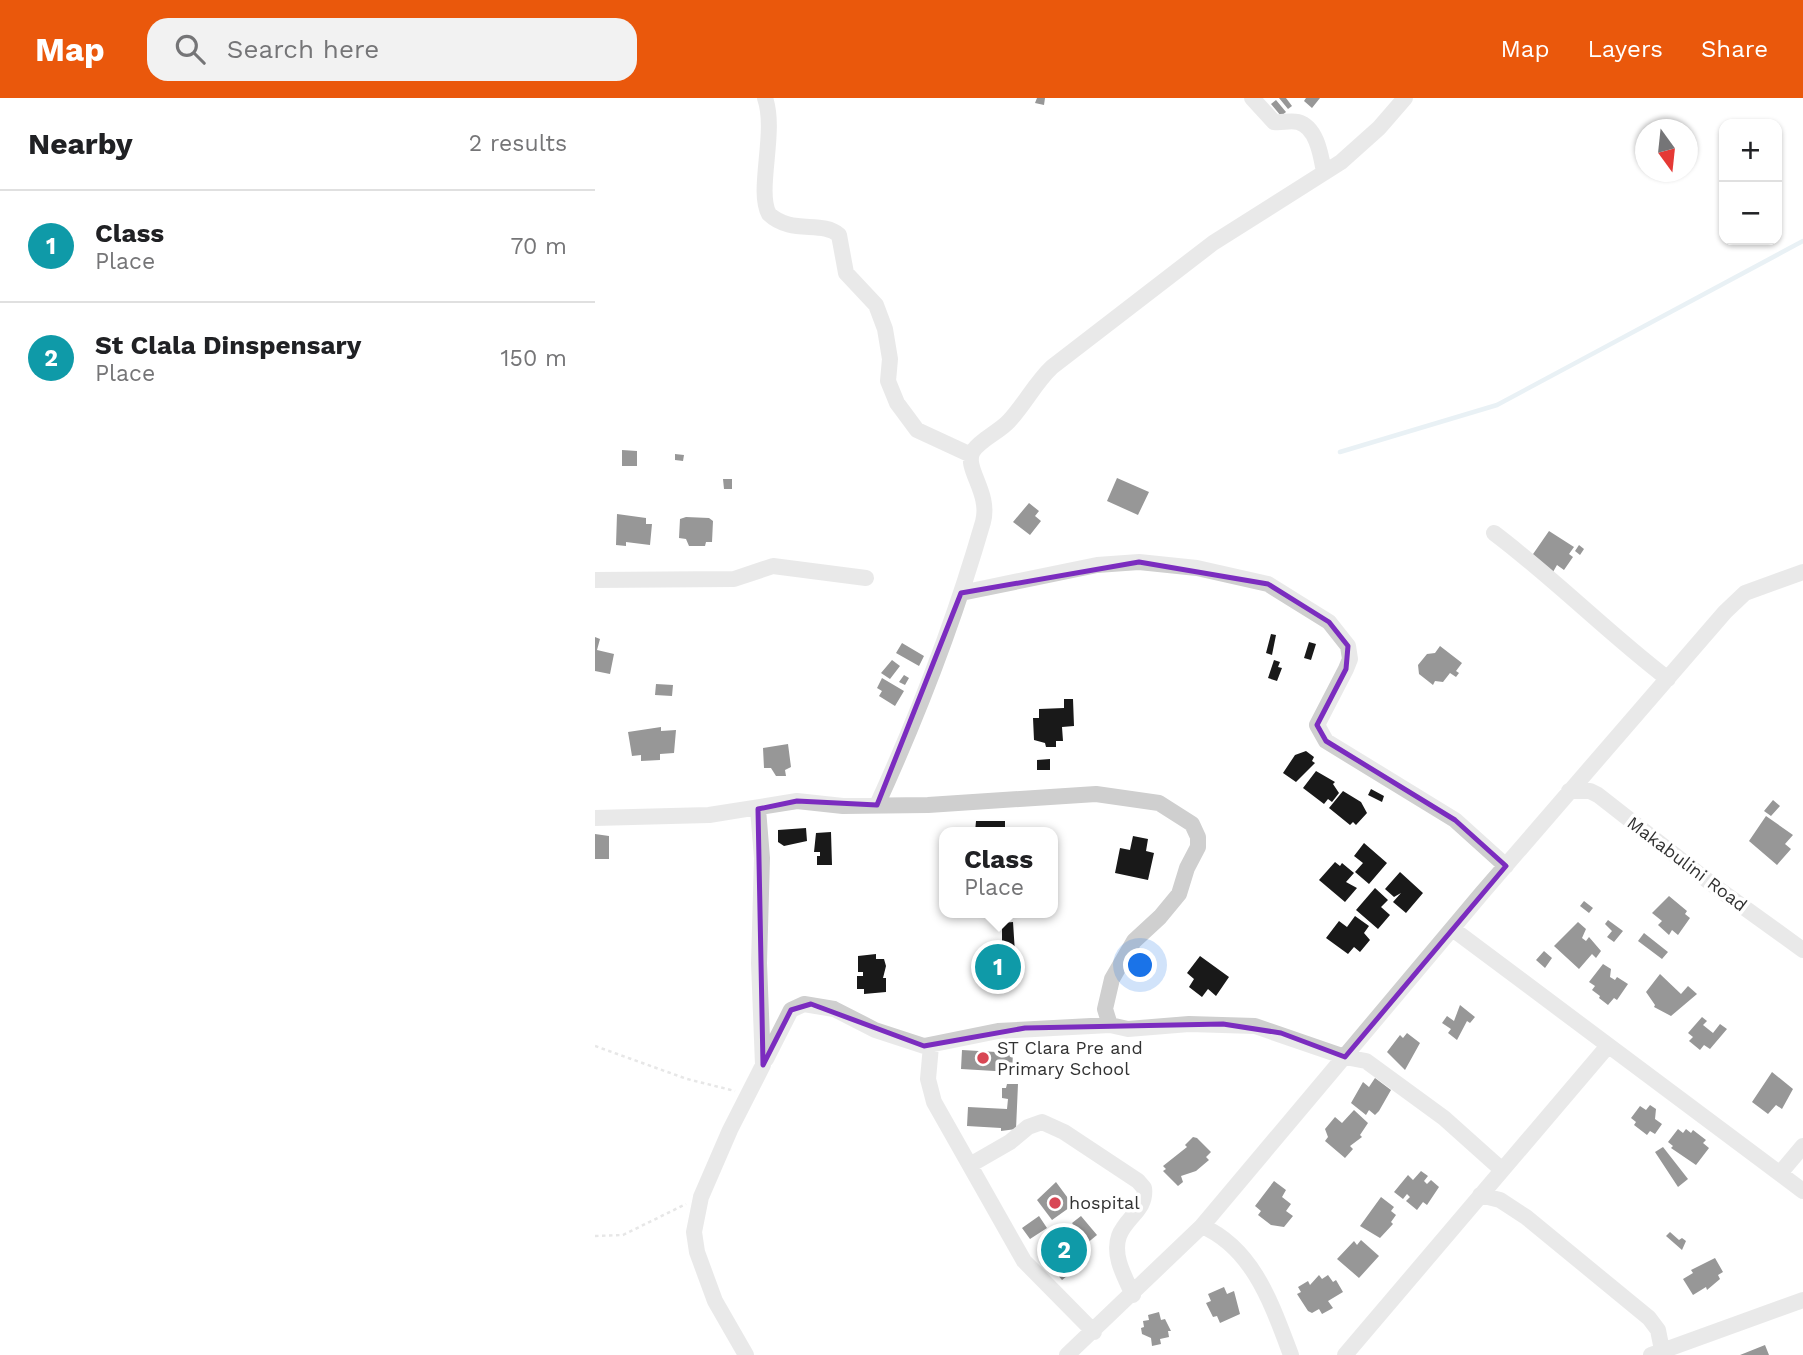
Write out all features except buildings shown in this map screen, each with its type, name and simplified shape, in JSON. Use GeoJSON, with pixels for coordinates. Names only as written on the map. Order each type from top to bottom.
{"type":"FeatureCollection","features":[{"type":"Feature","properties":{"kind":"street"},"geometry":{"type":"LineString","coordinates":[[765,98],[770,123],[765,198],[769,214],[786,226],[828,230],[839,235],[845,274],[876,305],[885,329],[891,359],[888,381],[897,404],[917,430],[971,455]]}},
{"type":"Feature","properties":{"kind":"street"},"geometry":{"type":"LineString","coordinates":[[1252,98],[1274,122],[1298,122],[1305,125],[1318,144],[1324,172]]}},
{"type":"Feature","properties":{"kind":"street"},"geometry":{"type":"LineString","coordinates":[[877,805],[940,657],[985,506],[983,492],[974,476],[971,455],[974,449],[1010,420],[1037,381],[1052,367],[1204,250],[1324,172],[1365,140],[1405,98]]}},
{"type":"Feature","properties":{"kind":"street"},"geometry":{"type":"LineString","coordinates":[[1495,533],[1531,561],[1571,600],[1668,679]]}},
{"type":"Feature","properties":{"kind":"street"},"geometry":{"type":"LineString","coordinates":[[961,593],[1097,565],[1139,562],[1224,573],[1268,584],[1329,622],[1347,646],[1350,659],[1317,724],[1326,741],[1455,820],[1506,866]]}},
{"type":"Feature","properties":{"kind":"street"},"geometry":{"type":"LineString","coordinates":[[595,580],[734,579],[773,566],[866,578]]}},
{"type":"Feature","properties":{"kind":"street"},"geometry":{"type":"LineString","coordinates":[[1067,1355],[1087,1343],[1202,1226],[1569,791],[1738,598],[1754,589],[1800,576]]}},
{"type":"Feature","properties":{"kind":"street","name":"Makabulini Road"},"geometry":{"type":"LineString","coordinates":[[1569,791],[1590,790],[1598,795],[1717,888],[1803,950]]}},
{"type":"Feature","properties":{"kind":"street"},"geometry":{"type":"LineString","coordinates":[[595,818],[709,814],[758,809],[797,801],[843,806],[954,805],[1097,794],[1159,803],[1192,824],[1198,837],[1198,847],[1187,868],[1179,894],[1160,917],[1134,941],[1112,979],[1105,1009],[1110,1025]]}},
{"type":"Feature","properties":{"kind":"street"},"geometry":{"type":"LineString","coordinates":[[758,809],[762,858],[759,939],[763,1065]]}},
{"type":"Feature","properties":{"kind":"street"},"geometry":{"type":"LineString","coordinates":[[1454,930],[1803,1191]]}},
{"type":"Feature","properties":{"kind":"street"},"geometry":{"type":"LineString","coordinates":[[746,1355],[715,1301],[697,1252],[694,1232],[702,1197],[748,1096],[791,1010],[804,1004],[834,1009],[874,1030],[916,1045],[931,1046],[998,1031],[1110,1025],[1128,1029],[1200,1024],[1255,1026],[1345,1057],[1366,1061],[1444,1118],[1501,1169]]}},
{"type":"Feature","properties":{"kind":"street"},"geometry":{"type":"LineString","coordinates":[[931,1046],[928,1079],[934,1102],[1024,1261],[1087,1343]]}},
{"type":"Feature","properties":{"kind":"street"},"geometry":{"type":"LineString","coordinates":[[1345,1355],[1607,1047]]}},
{"type":"Feature","properties":{"kind":"street"},"geometry":{"type":"LineString","coordinates":[[970,1165],[1010,1142],[1028,1127],[1042,1122],[1064,1132],[1138,1181],[1144,1188],[1144,1202],[1122,1230],[1117,1250],[1122,1273],[1133,1295]]}},
{"type":"Feature","properties":{"kind":"street"},"geometry":{"type":"LineString","coordinates":[[1781,1172],[1803,1146]]}},
{"type":"Feature","properties":{"kind":"street"},"geometry":{"type":"LineString","coordinates":[[1480,1195],[1500,1200],[1526,1217],[1649,1318],[1658,1330],[1657,1353],[1803,1300]]}},
{"type":"Feature","properties":{"kind":"street"},"geometry":{"type":"LineString","coordinates":[[1202,1226],[1227,1240],[1251,1266],[1291,1355]]}},
{"type":"Feature","properties":{"kind":"path"},"geometry":{"type":"LineString","coordinates":[[595,1046],[678,1076],[748,1096]]}},
{"type":"Feature","properties":{"kind":"path"},"geometry":{"type":"LineString","coordinates":[[595,1236],[623,1235],[702,1197]]}},
{"type":"Feature","properties":{"kind":"highlighted area"},"geometry":{"type":"Polygon","coordinates":[[[1139,562],[1268,584],[1329,622],[1348,646],[1346,669],[1317,725],[1326,741],[1455,820],[1506,866],[1345,1057],[1281,1033],[1223,1024],[1025,1028],[924,1046],[811,1004],[791,1010],[763,1065],[758,809],[797,801],[877,805],[961,593],[1139,562]]]}},
{"type":"Feature","properties":{"kind":"waterway"},"geometry":{"type":"LineString","coordinates":[[1340,452],[1497,405],[1803,241]]}},
{"type":"Feature","properties":{"kind":"place","name":"Class"},"geometry":{"type":"Point","coordinates":[998,967]}},
{"type":"Feature","properties":{"kind":"place","name":"ST Clara Pre and Primary School"},"geometry":{"type":"Point","coordinates":[983,1058]}},
{"type":"Feature","properties":{"kind":"place","name":"hospital"},"geometry":{"type":"Point","coordinates":[1055,1203]}},
{"type":"Feature","properties":{"kind":"place","name":"St Clala Dinspensary"},"geometry":{"type":"Point","coordinates":[1064,1250]}}]}
